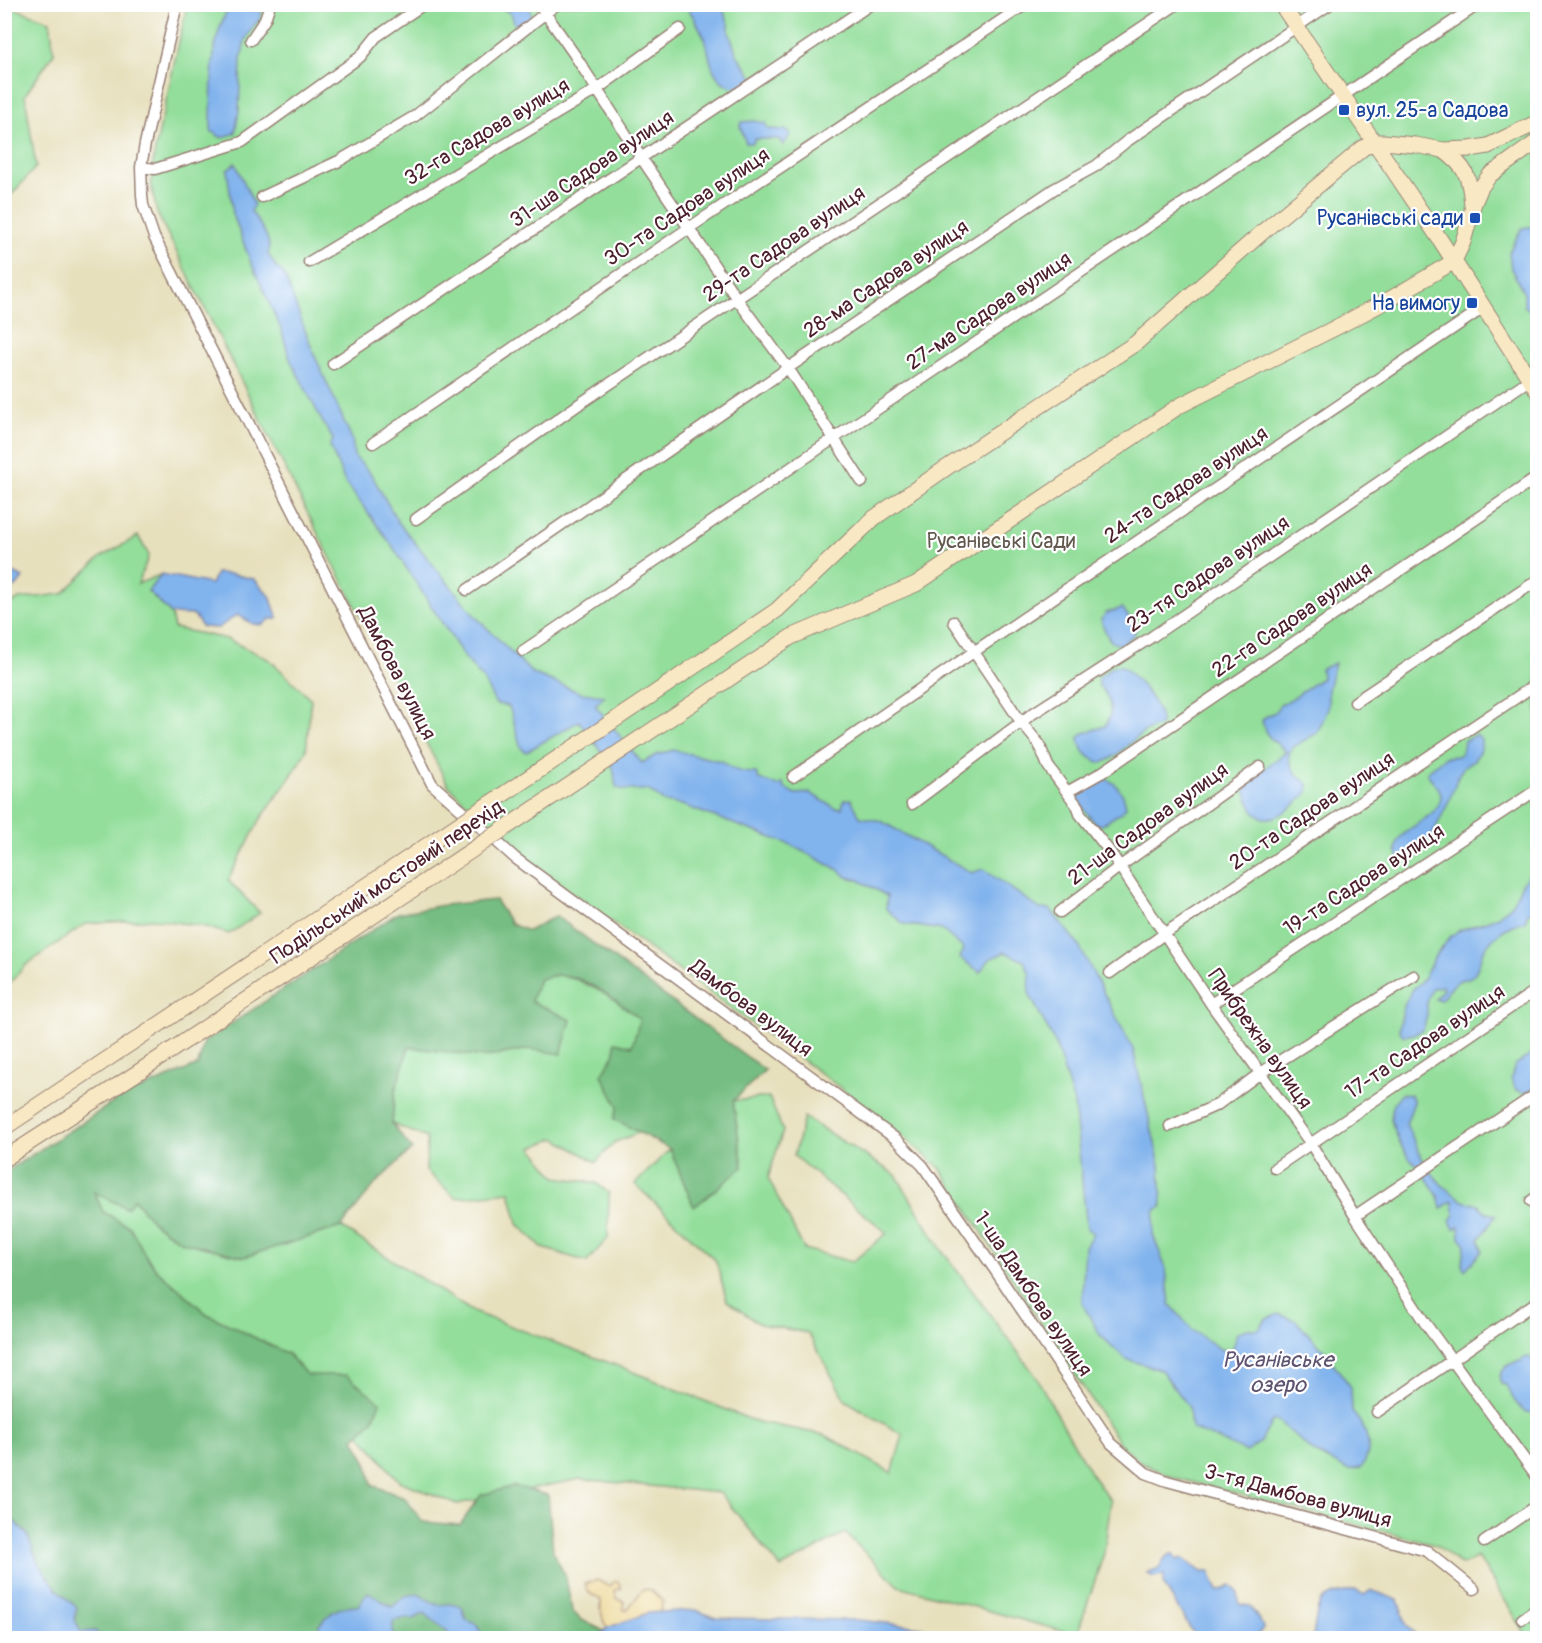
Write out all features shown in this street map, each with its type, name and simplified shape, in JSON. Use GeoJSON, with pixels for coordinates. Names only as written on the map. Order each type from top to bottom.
{"type":"FeatureCollection","features":[{"type":"Feature","properties":{"kind":"main road"},"geometry":{"type":"LineString","coordinates":[[1281,4],[1454,261],[1533,386]]}},
{"type":"Feature","properties":{"kind":"main road"},"geometry":{"type":"LineString","coordinates":[[1374,142],[1459,151],[1488,146],[1538,122]]}},
{"type":"Feature","properties":{"kind":"main road"},"geometry":{"type":"LineString","coordinates":[[1454,261],[1463,242],[1481,187],[1490,175],[1538,141]]}},
{"type":"Feature","properties":{"kind":"main road","name":"Подільський мостовий перехід"},"geometry":{"type":"LineString","coordinates":[[4,1128],[777,610],[874,518],[1136,343],[1266,229],[1363,148],[1374,142]]}},
{"type":"Feature","properties":{"kind":"main road"},"geometry":{"type":"LineString","coordinates":[[1443,150],[1456,159],[1466,172],[1471,188],[1472,209]]}},
{"type":"Feature","properties":{"kind":"main road","name":"Подільський мостовий перехід"},"geometry":{"type":"LineString","coordinates":[[4,1159],[791,638],[916,584],[1179,406],[1383,302],[1454,261]]}},
{"type":"Feature","properties":{"kind":"street","name":"Дамбова вулиця"},"geometry":{"type":"LineString","coordinates":[[177,4],[141,167],[143,206],[154,237],[432,784],[510,854],[896,1139],[923,1166]]}},
{"type":"Feature","properties":{"kind":"street"},"geometry":{"type":"LineString","coordinates":[[251,40],[265,19],[270,4]]}},
{"type":"Feature","properties":{"kind":"street"},"geometry":{"type":"LineString","coordinates":[[141,167],[154,169],[242,141],[360,57],[376,37],[424,4]]}},
{"type":"Feature","properties":{"kind":"street"},"geometry":{"type":"LineString","coordinates":[[262,197],[339,161],[415,116],[542,9],[557,4]]}},
{"type":"Feature","properties":{"kind":"street","name":"31-ша Садова вулиця"},"geometry":{"type":"LineString","coordinates":[[333,364],[871,4]]}},
{"type":"Feature","properties":{"kind":"street","name":"30-та Садова вулиця"},"geometry":{"type":"LineString","coordinates":[[373,444],[689,228],[1026,4]]}},
{"type":"Feature","properties":{"kind":"street","name":"29-та Садова вулиця"},"geometry":{"type":"LineString","coordinates":[[416,519],[578,405],[1177,4]]}},
{"type":"Feature","properties":{"kind":"street","name":"28-ма Садова вулиця"},"geometry":{"type":"LineString","coordinates":[[467,591],[788,368],[1054,189],[1096,166],[1127,141],[1330,4]]}},
{"type":"Feature","properties":{"kind":"street","name":"27-ма Садова вулиця"},"geometry":{"type":"LineString","coordinates":[[523,651],[1479,4]]}},
{"type":"Feature","properties":{"kind":"street"},"geometry":{"type":"LineString","coordinates":[[542,9],[737,299],[788,368],[862,482]]}},
{"type":"Feature","properties":{"kind":"street","name":"32-га Садова вулиця"},"geometry":{"type":"LineString","coordinates":[[309,262],[596,90],[680,29]]}},
{"type":"Feature","properties":{"kind":"street","name":"24-та Садова вулиця"},"geometry":{"type":"LineString","coordinates":[[793,777],[975,651],[1483,308]]}},
{"type":"Feature","properties":{"kind":"street","name":"23-тя Садова вулиця"},"geometry":{"type":"LineString","coordinates":[[912,804],[1021,722],[1533,386]]}},
{"type":"Feature","properties":{"kind":"street","name":"22-га Садова вулиця"},"geometry":{"type":"LineString","coordinates":[[1067,792],[1101,772],[1538,477]]}},
{"type":"Feature","properties":{"kind":"street"},"geometry":{"type":"LineString","coordinates":[[1355,702],[1538,580]]}},
{"type":"Feature","properties":{"kind":"street","name":"Прибрежна вулиця"},"geometry":{"type":"LineString","coordinates":[[954,622],[1021,722],[1039,744],[1048,766],[1080,814],[1104,844],[1259,1074],[1311,1144],[1425,1323],[1538,1478]]}},
{"type":"Feature","properties":{"kind":"street","name":"20-та Садова вулиця"},"geometry":{"type":"LineString","coordinates":[[1110,973],[1164,934],[1538,683]]}},
{"type":"Feature","properties":{"kind":"street","name":"21-ша Садова вулиця"},"geometry":{"type":"LineString","coordinates":[[1060,912],[1119,867],[1260,767]]}},
{"type":"Feature","properties":{"kind":"street","name":"19-та Садова вулиця"},"geometry":{"type":"LineString","coordinates":[[1211,1004],[1538,789]]}},
{"type":"Feature","properties":{"kind":"street"},"geometry":{"type":"LineString","coordinates":[[1170,1126],[1217,1106],[1259,1074],[1414,976]]}},
{"type":"Feature","properties":{"kind":"street","name":"17-та Садова вулиця"},"geometry":{"type":"LineString","coordinates":[[1275,1168],[1538,989]]}},
{"type":"Feature","properties":{"kind":"street"},"geometry":{"type":"LineString","coordinates":[[1355,1216],[1538,1093]]}},
{"type":"Feature","properties":{"kind":"street","name":"1-ша Дамбова вулиця"},"geometry":{"type":"LineString","coordinates":[[923,1166],[1111,1443]]}},
{"type":"Feature","properties":{"kind":"street"},"geometry":{"type":"LineString","coordinates":[[1377,1412],[1538,1302]]}},
{"type":"Feature","properties":{"kind":"street","name":"3-тя Дамбова вулиця"},"geometry":{"type":"LineString","coordinates":[[1111,1443],[1146,1473],[1167,1481],[1427,1551],[1474,1588]]}},
{"type":"Feature","properties":{"kind":"street"},"geometry":{"type":"LineString","coordinates":[[1484,1542],[1538,1505]]}},
{"type":"Feature","properties":{"kind":"street"},"geometry":{"type":"LineString","coordinates":[[1522,1619],[1538,1608]]}},
{"type":"Feature","properties":{"kind":"green space"},"geometry":{"type":"Polygon","coordinates":[[[5,5],[50,21],[54,53],[25,95],[36,167],[5,202],[5,5]]]}},
{"type":"Feature","properties":{"kind":"green space","name":"Русанівські Сади"},"geometry":{"type":"Polygon","coordinates":[[[187,5],[1537,5],[1537,1638],[1528,1638],[1478,1557],[1462,1565],[1435,1545],[1172,1477],[1144,1464],[1122,1447],[940,1168],[875,1113],[509,847],[448,785],[316,530],[157,213],[151,184],[154,155],[187,5]]]}},
{"type":"Feature","properties":{"kind":"green space"},"geometry":{"type":"Polygon","coordinates":[[[138,536],[149,555],[138,584],[162,574],[148,591],[171,614],[174,628],[227,639],[270,660],[311,699],[306,751],[260,820],[228,880],[260,913],[229,934],[202,926],[153,919],[85,924],[26,965],[5,988],[5,607],[19,599],[62,594],[101,557],[138,536]]]}},
{"type":"Feature","properties":{"kind":"green space"},"geometry":{"type":"Polygon","coordinates":[[[495,900],[511,924],[528,931],[556,916],[765,1070],[733,1101],[743,1167],[694,1207],[670,1149],[614,1119],[618,1107],[602,1075],[615,1053],[615,1042],[632,1046],[640,1019],[591,985],[568,976],[558,975],[539,979],[531,1001],[571,1020],[561,1054],[529,1049],[485,1057],[409,1047],[395,1091],[392,1124],[412,1149],[377,1182],[341,1227],[244,1257],[183,1242],[153,1222],[134,1199],[127,1208],[94,1192],[103,1212],[130,1227],[156,1269],[207,1314],[288,1354],[307,1375],[346,1375],[380,1402],[373,1420],[354,1439],[367,1463],[372,1485],[405,1498],[423,1522],[460,1525],[481,1495],[514,1486],[548,1495],[553,1551],[566,1578],[572,1611],[582,1620],[604,1631],[598,1638],[103,1638],[95,1631],[81,1632],[74,1618],[76,1608],[57,1589],[38,1563],[27,1534],[5,1512],[4,1173],[120,1098],[198,1065],[204,1042],[398,913],[444,905],[495,900]]]}},
{"type":"Feature","properties":{"kind":"green space"},"geometry":{"type":"Polygon","coordinates":[[[558,975],[578,980],[616,999],[640,1019],[665,1135],[638,1133],[615,1142],[596,1162],[555,1138],[532,1148],[556,1177],[596,1183],[609,1193],[608,1238],[587,1262],[543,1248],[518,1224],[510,1192],[456,1198],[426,1171],[427,1138],[392,1124],[395,1091],[409,1046],[485,1057],[529,1049],[531,1001],[539,979],[558,975]]]}},
{"type":"Feature","properties":{"kind":"green space"},"geometry":{"type":"Polygon","coordinates":[[[769,1097],[783,1131],[768,1178],[804,1249],[852,1262],[887,1233],[794,1156],[804,1117],[896,1175],[941,1249],[1035,1375],[1091,1474],[1111,1501],[1104,1553],[1077,1635],[899,1586],[845,1533],[781,1568],[720,1493],[580,1479],[457,1504],[399,1481],[288,1354],[207,1314],[156,1269],[130,1227],[103,1212],[94,1191],[126,1208],[134,1199],[153,1222],[183,1242],[244,1257],[341,1227],[473,1312],[626,1369],[754,1421],[825,1435],[892,1473],[903,1435],[845,1400],[808,1333],[760,1324],[727,1301],[716,1261],[635,1184],[670,1149],[694,1207],[743,1167],[733,1101],[769,1097]]]}},
{"type":"Feature","properties":{"kind":"sand"},"geometry":{"type":"Polygon","coordinates":[[[597,1580],[609,1586],[616,1580],[621,1585],[621,1589],[615,1590],[616,1598],[624,1602],[623,1610],[627,1610],[643,1589],[650,1590],[663,1601],[660,1612],[648,1613],[607,1628],[602,1618],[601,1600],[588,1592],[585,1584],[597,1580]]]}},
{"type":"Feature","properties":{"kind":"water"},"geometry":{"type":"Polygon","coordinates":[[[231,5],[263,5],[260,19],[245,40],[241,59],[239,111],[235,133],[222,138],[211,131],[213,66],[218,33],[231,5]]]}},
{"type":"Feature","properties":{"kind":"water"},"geometry":{"type":"Polygon","coordinates":[[[504,5],[529,5],[532,20],[514,24],[512,16],[505,10],[504,5]]]}},
{"type":"Feature","properties":{"kind":"water"},"geometry":{"type":"Polygon","coordinates":[[[686,5],[721,5],[729,24],[729,32],[737,55],[754,79],[744,86],[733,87],[719,78],[711,65],[704,37],[686,5]]]}},
{"type":"Feature","properties":{"kind":"water"},"geometry":{"type":"Polygon","coordinates":[[[741,122],[765,123],[768,129],[785,130],[791,134],[783,145],[779,139],[755,139],[753,143],[746,143],[740,126],[741,122]]]}},
{"type":"Feature","properties":{"kind":"water","name":"Русанівське озеро"},"geometry":{"type":"Polygon","coordinates":[[[235,163],[254,204],[251,211],[267,237],[268,254],[276,267],[284,274],[314,354],[352,439],[354,456],[371,474],[398,522],[475,616],[532,673],[581,693],[605,696],[595,705],[642,763],[656,755],[673,750],[724,762],[738,771],[756,773],[759,779],[778,786],[783,783],[784,788],[795,794],[810,793],[835,808],[842,808],[844,800],[851,799],[860,817],[881,821],[972,873],[983,869],[1040,909],[1050,909],[1079,946],[1133,1049],[1160,1165],[1162,1207],[1155,1210],[1153,1235],[1166,1269],[1170,1304],[1192,1330],[1220,1349],[1228,1351],[1233,1348],[1237,1333],[1246,1329],[1259,1329],[1266,1319],[1279,1314],[1296,1321],[1324,1351],[1351,1387],[1352,1412],[1362,1425],[1368,1446],[1368,1453],[1361,1468],[1348,1470],[1315,1453],[1278,1421],[1272,1421],[1261,1441],[1247,1452],[1191,1428],[1189,1407],[1161,1370],[1126,1359],[1100,1335],[1082,1303],[1085,1247],[1093,1233],[1087,1229],[1074,1103],[1056,1045],[1029,993],[1030,974],[1024,961],[1005,952],[990,959],[980,972],[960,958],[964,949],[942,930],[904,924],[886,909],[887,896],[859,880],[847,877],[841,871],[789,844],[682,805],[665,802],[648,790],[624,790],[616,787],[613,767],[579,721],[526,752],[521,748],[509,706],[496,704],[483,679],[465,658],[391,544],[345,482],[330,446],[333,439],[290,359],[281,329],[249,258],[233,214],[227,170],[235,163]]]}},
{"type":"Feature","properties":{"kind":"water"},"geometry":{"type":"Polygon","coordinates":[[[1538,226],[1537,317],[1524,306],[1524,294],[1511,269],[1509,252],[1522,228],[1538,226]]]}},
{"type":"Feature","properties":{"kind":"water"},"geometry":{"type":"Polygon","coordinates":[[[216,573],[254,579],[270,596],[278,619],[270,619],[263,625],[253,624],[237,615],[218,628],[202,627],[194,615],[171,614],[148,591],[162,574],[211,584],[216,573]]]}},
{"type":"Feature","properties":{"kind":"water"},"geometry":{"type":"Polygon","coordinates":[[[16,574],[23,578],[16,587],[5,588],[5,575],[16,574]]]}},
{"type":"Feature","properties":{"kind":"water"},"geometry":{"type":"Polygon","coordinates":[[[1122,608],[1137,627],[1127,641],[1119,644],[1108,637],[1101,619],[1106,613],[1122,608]]]}},
{"type":"Feature","properties":{"kind":"water"},"geometry":{"type":"Polygon","coordinates":[[[1335,663],[1328,689],[1328,709],[1317,733],[1293,747],[1289,753],[1292,768],[1308,784],[1308,792],[1283,813],[1275,817],[1261,817],[1254,812],[1245,790],[1260,772],[1286,752],[1269,737],[1262,721],[1275,712],[1280,705],[1322,678],[1321,669],[1335,663]]]}},
{"type":"Feature","properties":{"kind":"water"},"geometry":{"type":"Polygon","coordinates":[[[1113,666],[1122,666],[1141,685],[1158,710],[1161,725],[1144,732],[1112,758],[1102,763],[1086,754],[1079,742],[1079,737],[1105,726],[1108,721],[1109,700],[1099,686],[1099,677],[1113,666]]]}},
{"type":"Feature","properties":{"kind":"water"},"geometry":{"type":"Polygon","coordinates":[[[1476,735],[1481,739],[1480,752],[1459,774],[1432,836],[1415,857],[1401,861],[1396,850],[1398,841],[1403,834],[1431,814],[1438,806],[1441,796],[1427,772],[1445,757],[1462,753],[1464,741],[1476,735]]]}},
{"type":"Feature","properties":{"kind":"water"},"geometry":{"type":"Polygon","coordinates":[[[1099,778],[1110,781],[1118,787],[1126,807],[1100,826],[1086,812],[1078,795],[1088,784],[1099,778]]]}},
{"type":"Feature","properties":{"kind":"water"},"geometry":{"type":"Polygon","coordinates":[[[1537,866],[1537,911],[1528,913],[1525,921],[1512,925],[1494,937],[1485,948],[1475,973],[1470,978],[1457,982],[1441,1000],[1435,999],[1443,989],[1442,986],[1432,988],[1423,1030],[1404,1036],[1399,1030],[1405,1003],[1413,989],[1423,980],[1434,958],[1451,936],[1458,931],[1495,918],[1511,906],[1523,882],[1537,866]]]}},
{"type":"Feature","properties":{"kind":"water"},"geometry":{"type":"Polygon","coordinates":[[[1537,1051],[1537,1086],[1525,1093],[1516,1090],[1511,1079],[1515,1065],[1537,1051]]]}},
{"type":"Feature","properties":{"kind":"water"},"geometry":{"type":"Polygon","coordinates":[[[1401,1094],[1411,1095],[1414,1102],[1406,1124],[1426,1166],[1441,1184],[1463,1201],[1478,1205],[1487,1213],[1496,1216],[1479,1239],[1482,1251],[1465,1270],[1463,1265],[1465,1243],[1460,1238],[1459,1226],[1454,1229],[1450,1221],[1454,1214],[1453,1201],[1441,1208],[1438,1196],[1420,1168],[1408,1157],[1399,1142],[1391,1120],[1393,1104],[1401,1094]]]}},
{"type":"Feature","properties":{"kind":"water"},"geometry":{"type":"Polygon","coordinates":[[[1529,1357],[1537,1363],[1537,1412],[1531,1413],[1518,1405],[1506,1385],[1501,1384],[1500,1379],[1505,1368],[1529,1357]]]}},
{"type":"Feature","properties":{"kind":"water"},"geometry":{"type":"Polygon","coordinates":[[[4,1512],[27,1534],[38,1563],[57,1589],[77,1608],[74,1618],[81,1632],[95,1631],[103,1638],[5,1638],[4,1512]]]}},
{"type":"Feature","properties":{"kind":"water"},"geometry":{"type":"Polygon","coordinates":[[[1173,1553],[1177,1560],[1182,1558],[1202,1572],[1210,1572],[1218,1591],[1230,1585],[1238,1592],[1239,1604],[1250,1606],[1264,1628],[1256,1638],[1196,1638],[1163,1583],[1164,1575],[1153,1577],[1147,1573],[1159,1568],[1166,1557],[1173,1553]]]}},
{"type":"Feature","properties":{"kind":"water"},"geometry":{"type":"Polygon","coordinates":[[[1355,1590],[1364,1595],[1371,1590],[1398,1600],[1407,1626],[1415,1634],[1414,1638],[1311,1638],[1321,1602],[1332,1595],[1355,1590]]]}},
{"type":"Feature","properties":{"kind":"water"},"geometry":{"type":"Polygon","coordinates":[[[368,1592],[392,1607],[405,1596],[418,1594],[437,1605],[462,1606],[466,1620],[477,1624],[483,1638],[450,1638],[448,1633],[424,1613],[414,1619],[393,1621],[393,1633],[396,1638],[319,1638],[319,1625],[328,1616],[340,1608],[358,1606],[368,1592]]]}},
{"type":"Feature","properties":{"kind":"water"},"geometry":{"type":"Polygon","coordinates":[[[696,1610],[716,1618],[859,1620],[921,1627],[944,1635],[967,1638],[598,1638],[607,1628],[648,1613],[696,1610]]]}},
{"type":"Feature","properties":{"kind":"place","name":"вул. 25-а Садова"},"geometry":{"type":"Point","coordinates":[1344,110]}},
{"type":"Feature","properties":{"kind":"place","name":"Русанівські сади"},"geometry":{"type":"Point","coordinates":[1475,218]}},
{"type":"Feature","properties":{"kind":"place","name":"На вимогу"},"geometry":{"type":"Point","coordinates":[1472,303]}}]}
